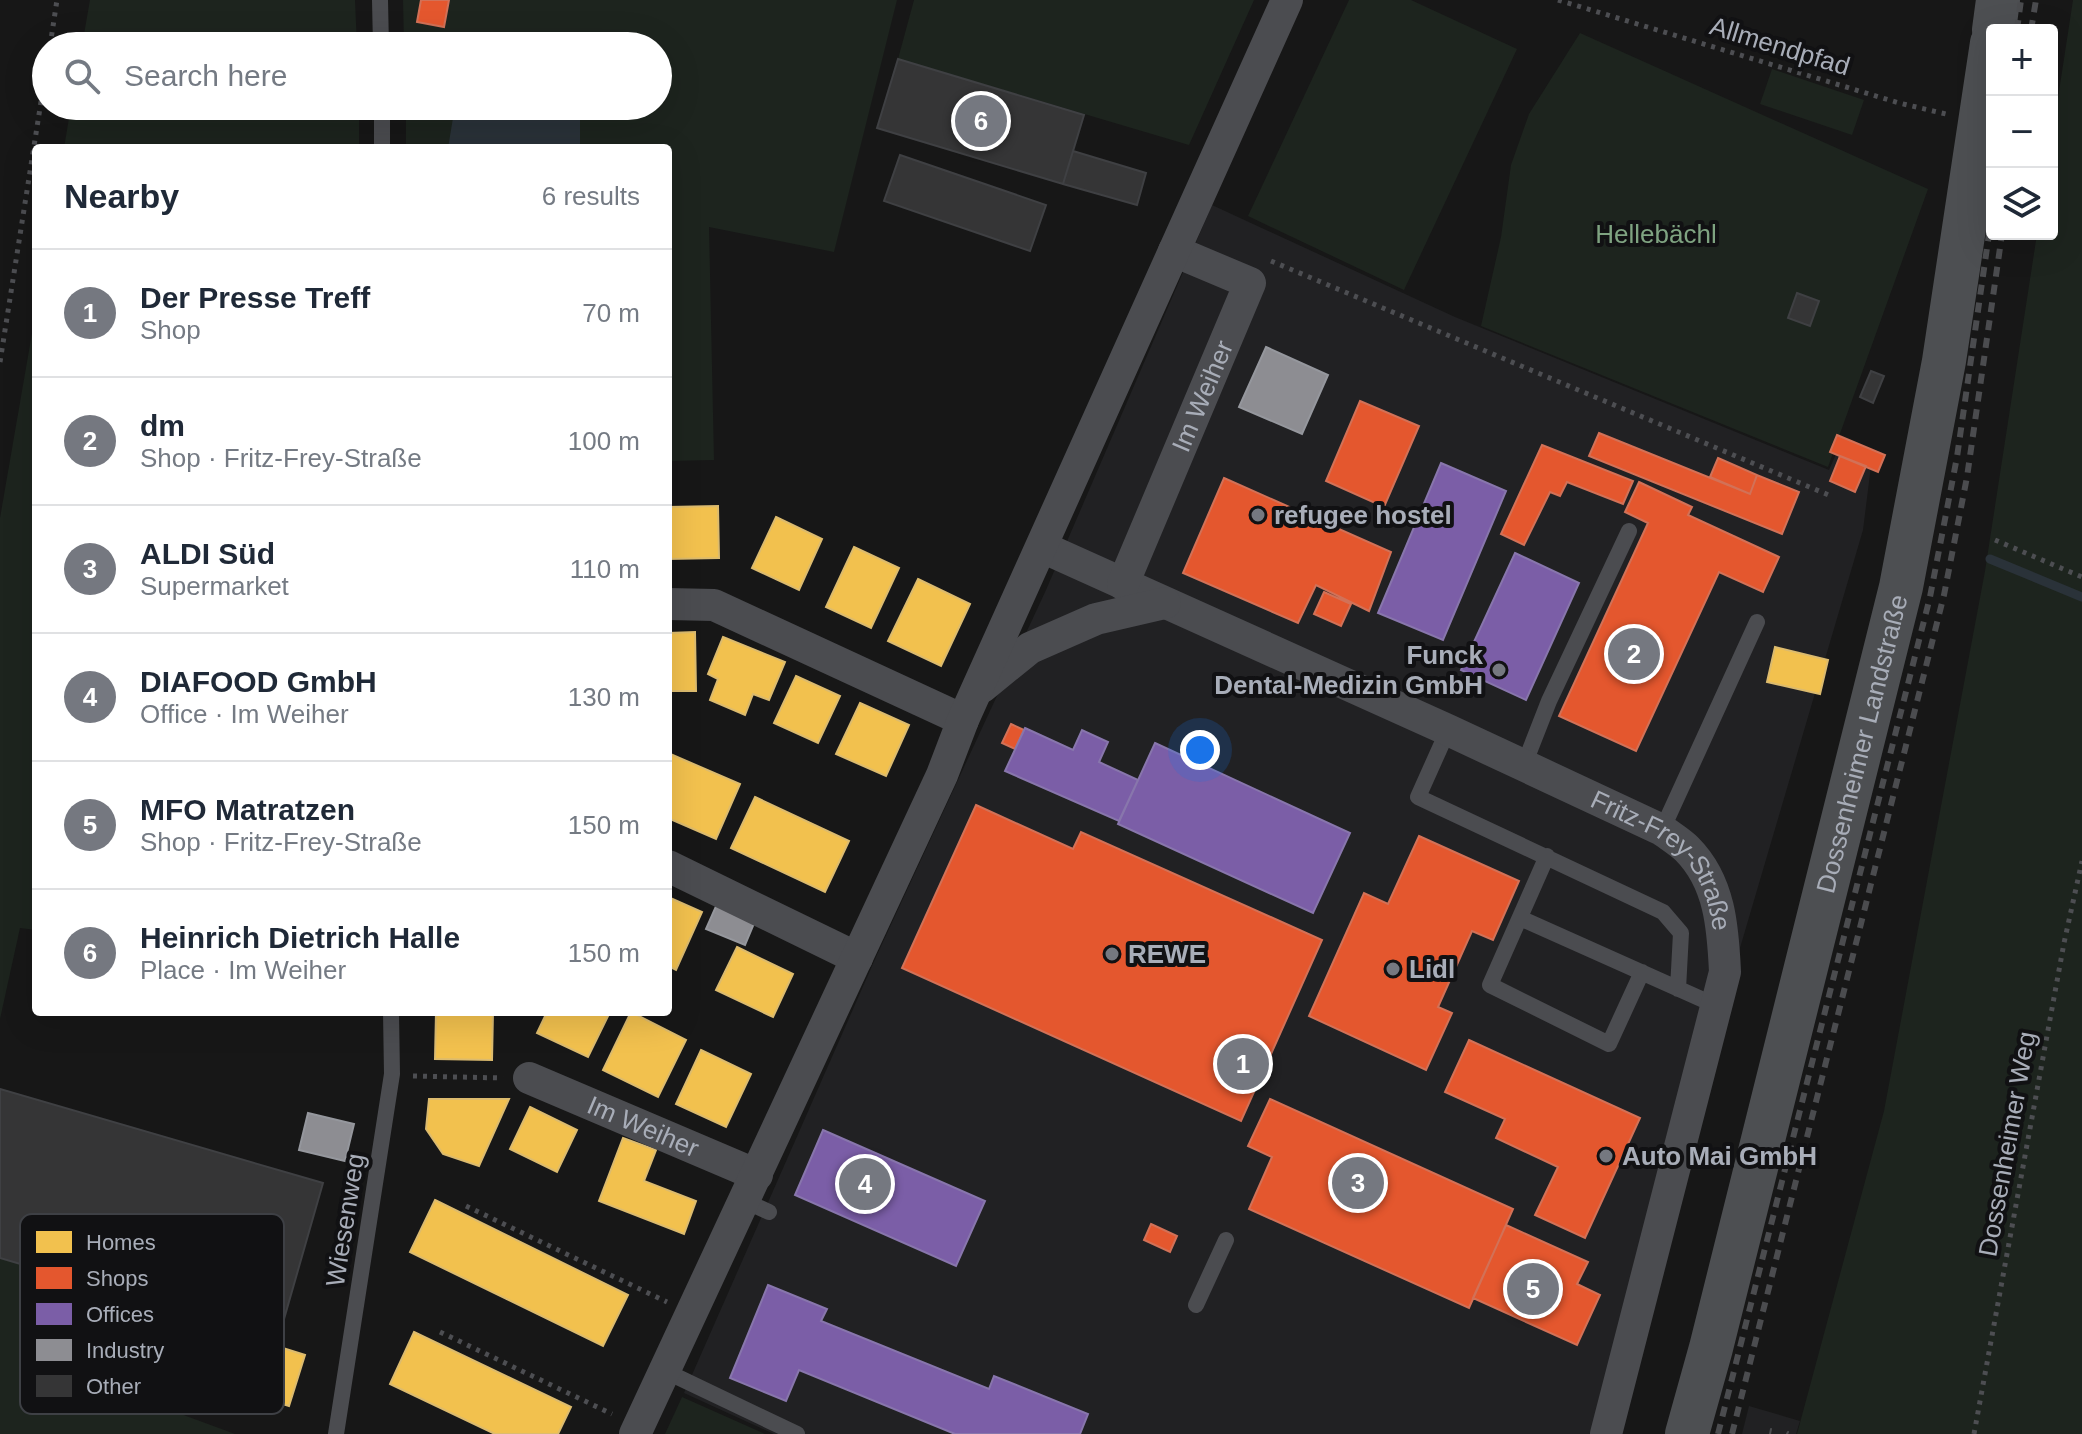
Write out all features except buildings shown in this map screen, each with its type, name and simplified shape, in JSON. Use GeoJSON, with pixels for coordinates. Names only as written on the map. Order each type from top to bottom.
{"type":"FeatureCollection","features":[{"type":"Feature","properties":{"kind":"main road"},"geometry":{"type":"LineString","coordinates":[[1995,24],[1998,0]]}},
{"type":"Feature","properties":{"kind":"main road","name":"Dossenheimer Landstraße"},"geometry":{"type":"LineString","coordinates":[[1687,1434],[1901,587],[1944,361],[1986,83]]}},
{"type":"Feature","properties":{"kind":"street"},"geometry":{"type":"LineString","coordinates":[[637,1430],[692,1314],[757,1196],[857,958],[942,775],[970,706],[1287,0]]}},
{"type":"Feature","properties":{"kind":"street","name":"Im Weiher"},"geometry":{"type":"LineString","coordinates":[[1123,584],[1250,283],[1174,251]]}},
{"type":"Feature","properties":{"kind":"street","name":"Fritz-Frey-Straße"},"geometry":{"type":"LineString","coordinates":[[1042,547],[1662,830],[1688,849],[1712,885],[1723,926],[1725,972],[1606,1434]]}},
{"type":"Feature","properties":{"kind":"street"},"geometry":{"type":"LineString","coordinates":[[970,706],[1030,648],[1096,619],[1165,603]]}},
{"type":"Feature","properties":{"kind":"street"},"geometry":{"type":"LineString","coordinates":[[672,604],[714,605],[970,706]]}},
{"type":"Feature","properties":{"kind":"street"},"geometry":{"type":"LineString","coordinates":[[672,868],[857,958]]}},
{"type":"Feature","properties":{"kind":"street","name":"Im Weiher"},"geometry":{"type":"LineString","coordinates":[[529,1078],[757,1196]]}},
{"type":"Feature","properties":{"kind":"lane"},"geometry":{"type":"LineString","coordinates":[[380,0],[381,32]]}},
{"type":"Feature","properties":{"kind":"lane"},"geometry":{"type":"LineString","coordinates":[[382,120],[382,144]]}},
{"type":"Feature","properties":{"kind":"lane"},"geometry":{"type":"LineString","coordinates":[[1524,765],[1549,701],[1629,531]]}},
{"type":"Feature","properties":{"kind":"lane"},"geometry":{"type":"LineString","coordinates":[[1662,830],[1757,622]]}},
{"type":"Feature","properties":{"kind":"lane"},"geometry":{"type":"LineString","coordinates":[[1448,730],[1418,797],[1663,912],[1681,933],[1678,989]]}},
{"type":"Feature","properties":{"kind":"lane"},"geometry":{"type":"LineString","coordinates":[[1547,856],[1490,985],[1609,1044],[1642,972]]}},
{"type":"Feature","properties":{"kind":"lane"},"geometry":{"type":"LineString","coordinates":[[1520,918],[1717,1006]]}},
{"type":"Feature","properties":{"kind":"lane","name":"Wiesenweg"},"geometry":{"type":"LineString","coordinates":[[336,1434],[392,1074],[391,1016]]}},
{"type":"Feature","properties":{"kind":"lane"},"geometry":{"type":"LineString","coordinates":[[1196,1305],[1226,1240]]}},
{"type":"Feature","properties":{"kind":"lane"},"geometry":{"type":"LineString","coordinates":[[665,1371],[797,1434]]}},
{"type":"Feature","properties":{"kind":"path"},"geometry":{"type":"LineString","coordinates":[[52,32],[57,0]]}},
{"type":"Feature","properties":{"kind":"path","name":"Allmendpfad"},"geometry":{"type":"LineString","coordinates":[[1558,0],[1899,103],[1954,116]]}},
{"type":"Feature","properties":{"kind":"path"},"geometry":{"type":"LineString","coordinates":[[34,144],[38,120]]}},
{"type":"Feature","properties":{"kind":"path"},"geometry":{"type":"LineString","coordinates":[[0,362],[32,159]]}},
{"type":"Feature","properties":{"kind":"path"},"geometry":{"type":"LineString","coordinates":[[1261,256],[1831,496]]}},
{"type":"Feature","properties":{"kind":"path"},"geometry":{"type":"LineString","coordinates":[[1995,540],[2082,577]]}},
{"type":"Feature","properties":{"kind":"path","name":"Dossenheimer Weg"},"geometry":{"type":"LineString","coordinates":[[1974,1434],[2064,943],[2082,861]]}},
{"type":"Feature","properties":{"kind":"path"},"geometry":{"type":"LineString","coordinates":[[392,1074],[529,1078]]}},
{"type":"Feature","properties":{"kind":"path"},"geometry":{"type":"LineString","coordinates":[[466,1206],[692,1314]]}},
{"type":"Feature","properties":{"kind":"path"},"geometry":{"type":"LineString","coordinates":[[440,1332],[637,1430]]}},
{"type":"Feature","properties":{"kind":"shaded area"},"geometry":{"type":"Polygon","coordinates":[[[453,120],[580,120],[580,144],[449,144],[453,120]]]}},
{"type":"Feature","properties":{"kind":"shaded area"},"geometry":{"type":"Polygon","coordinates":[[[1212,205],[1455,317],[1829,470],[1837,452],[1871,466],[1863,530],[1597,1434],[774,1434],[684,1393],[876,957],[1046,590],[1212,205]]]}},
{"type":"Feature","properties":{"kind":"shaded area"},"geometry":{"type":"Polygon","coordinates":[[[1749,1406],[1800,1421],[1796,1434],[1742,1434],[1749,1406]]]}},
{"type":"Feature","properties":{"kind":"green space"},"geometry":{"type":"Polygon","coordinates":[[[90,0],[355,0],[356,32],[84,32],[90,0]]]}},
{"type":"Feature","properties":{"kind":"green space"},"geometry":{"type":"Polygon","coordinates":[[[403,0],[897,0],[834,252],[709,227],[714,460],[672,461],[672,144],[406,144],[406,120],[672,120],[672,32],[404,32],[403,0]]]}},
{"type":"Feature","properties":{"kind":"green space"},"geometry":{"type":"Polygon","coordinates":[[[914,0],[1254,0],[1189,145],[898,59],[914,0]]]}},
{"type":"Feature","properties":{"kind":"green space"},"geometry":{"type":"Polygon","coordinates":[[[1349,0],[1411,0],[1517,49],[1404,290],[1248,216],[1349,0]]]}},
{"type":"Feature","properties":{"kind":"green space"},"geometry":{"type":"Polygon","coordinates":[[[2073,0],[2082,0],[2082,1434],[1797,1434],[1884,1111],[1985,571],[2036,240],[2058,240],[2058,98],[2073,0]]]}},
{"type":"Feature","properties":{"kind":"green space","name":"Hellebächl"},"geometry":{"type":"Polygon","coordinates":[[[1580,33],[1928,189],[1828,467],[1481,326],[1501,237],[1511,165],[1529,114],[1580,33]]]}},
{"type":"Feature","properties":{"kind":"green space"},"geometry":{"type":"Polygon","coordinates":[[[1772,69],[1864,100],[1852,135],[1760,104],[1772,69]]]}},
{"type":"Feature","properties":{"kind":"green space"},"geometry":{"type":"Polygon","coordinates":[[[69,120],[359,120],[359,144],[65,144],[69,120]]]}},
{"type":"Feature","properties":{"kind":"green space"},"geometry":{"type":"Polygon","coordinates":[[[32,333],[32,930],[20,928],[0,1019],[0,518],[32,333]]]}},
{"type":"Feature","properties":{"kind":"green space"},"geometry":{"type":"Polygon","coordinates":[[[0,1258],[20,1264],[20,1414],[181,1414],[235,1434],[0,1434],[0,1258]]]}},
{"type":"Feature","properties":{"kind":"green space"},"geometry":{"type":"Polygon","coordinates":[[[682,1397],[765,1434],[665,1434],[682,1397]]]}},
{"type":"Feature","properties":{"kind":"waterway"},"geometry":{"type":"LineString","coordinates":[[1990,559],[2082,597]]}},
{"type":"Feature","properties":{"kind":"tram line"},"geometry":{"type":"LineString","coordinates":[[1770,1434],[1771,1429]]}},
{"type":"Feature","properties":{"kind":"railway"},"geometry":{"type":"LineString","coordinates":[[2018,24],[2021,0]]}},
{"type":"Feature","properties":{"kind":"railway"},"geometry":{"type":"LineString","coordinates":[[2032,24],[2036,0]]}},
{"type":"Feature","properties":{"kind":"railway"},"geometry":{"type":"LineString","coordinates":[[1718,1434],[1930,597],[1957,457],[1988,240]]}},
{"type":"Feature","properties":{"kind":"railway"},"geometry":{"type":"LineString","coordinates":[[1732,1434],[1944,595],[1967,477],[2001,240]]}},
{"type":"Feature","properties":{"kind":"place","name":"Heinrich Dietrich Halle"},"geometry":{"type":"Point","coordinates":[981,121]}},
{"type":"Feature","properties":{"kind":"place","name":"refugee hostel"},"geometry":{"type":"Point","coordinates":[1258,515]}},
{"type":"Feature","properties":{"kind":"place","name":"dm"},"geometry":{"type":"Point","coordinates":[1634,654]}},
{"type":"Feature","properties":{"kind":"place","name":"Funck Dental-Medizin GmbH"},"geometry":{"type":"Point","coordinates":[1499,670]}},
{"type":"Feature","properties":{"kind":"place","name":"REWE"},"geometry":{"type":"Point","coordinates":[1112,954]}},
{"type":"Feature","properties":{"kind":"place","name":"Lidl"},"geometry":{"type":"Point","coordinates":[1393,969]}},
{"type":"Feature","properties":{"kind":"place","name":"Der Presse Treff"},"geometry":{"type":"Point","coordinates":[1243,1064]}},
{"type":"Feature","properties":{"kind":"place","name":"Auto Mai GmbH"},"geometry":{"type":"Point","coordinates":[1606,1156]}},
{"type":"Feature","properties":{"kind":"place","name":"ALDI Süd"},"geometry":{"type":"Point","coordinates":[1358,1183]}},
{"type":"Feature","properties":{"kind":"place","name":"DIAFOOD GmbH"},"geometry":{"type":"Point","coordinates":[865,1184]}},
{"type":"Feature","properties":{"kind":"place","name":"MFO Matratzen"},"geometry":{"type":"Point","coordinates":[1533,1289]}}]}
